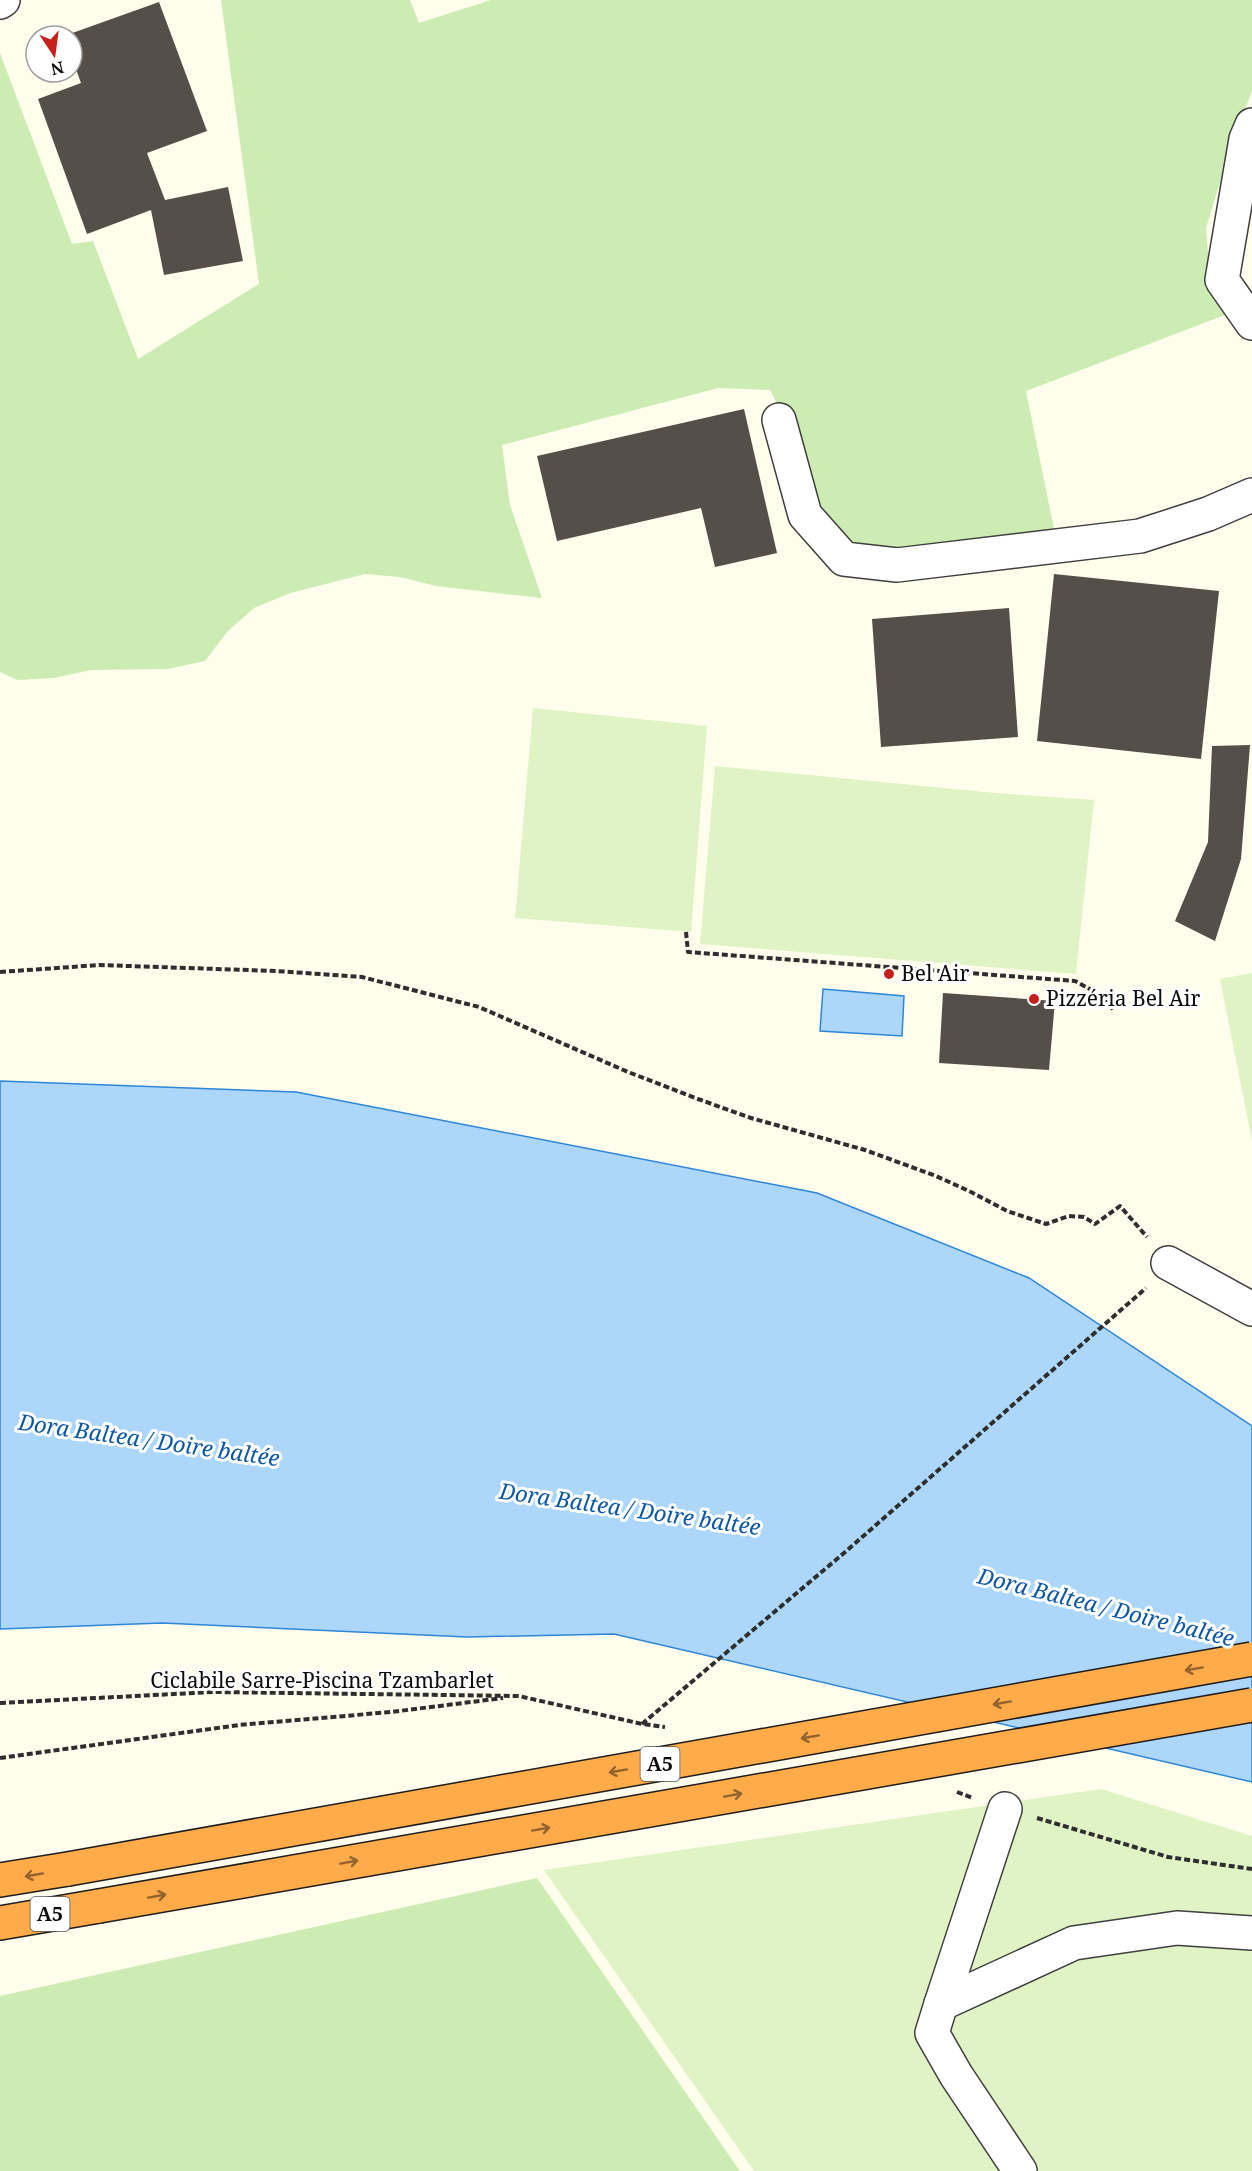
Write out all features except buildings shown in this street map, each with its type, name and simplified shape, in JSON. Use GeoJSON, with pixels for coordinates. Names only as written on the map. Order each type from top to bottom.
{"type":"FeatureCollection","features":[{"type":"Feature","properties":{"kind":"highway","name":"A5"},"geometry":{"type":"LineString","coordinates":[[0,1880],[1252,1659]]}},
{"type":"Feature","properties":{"kind":"highway","name":"A5"},"geometry":{"type":"LineString","coordinates":[[0,1923],[1252,1705]]}},
{"type":"Feature","properties":{"kind":"street"},"geometry":{"type":"LineString","coordinates":[[1252,125],[1246,139],[1222,280],[1252,323]]}},
{"type":"Feature","properties":{"kind":"street"},"geometry":{"type":"LineString","coordinates":[[779,420],[805,515],[844,559],[897,565],[1140,536],[1208,514],[1252,495]]}},
{"type":"Feature","properties":{"kind":"street"},"geometry":{"type":"LineString","coordinates":[[1161,1272],[1252,1309]]}},
{"type":"Feature","properties":{"kind":"street"},"geometry":{"type":"LineString","coordinates":[[1005,1809],[932,2033],[956,2075],[1020,2171]]}},
{"type":"Feature","properties":{"kind":"street"},"geometry":{"type":"LineString","coordinates":[[941,2004],[1074,1943],[1177,1928],[1252,1934]]}},
{"type":"Feature","properties":{"kind":"path"},"geometry":{"type":"LineString","coordinates":[[687,932],[688,952],[1075,981],[1097,993],[1115,1011]]}},
{"type":"Feature","properties":{"kind":"path"},"geometry":{"type":"LineString","coordinates":[[0,972],[99,965],[276,971],[362,977],[479,1006],[628,1072],[698,1099],[750,1118],[865,1150],[953,1184],[1006,1211],[1046,1224],[1069,1216],[1084,1217],[1095,1224],[1120,1206],[1161,1272]]}},
{"type":"Feature","properties":{"kind":"path","name":"Ciclabile Sarre-Piscina Tzambarlet"},"geometry":{"type":"LineString","coordinates":[[0,1703],[213,1692],[519,1696],[642,1724],[844,1553],[1161,1272]]}},
{"type":"Feature","properties":{"kind":"path"},"geometry":{"type":"LineString","coordinates":[[0,1758],[239,1725],[391,1712],[519,1696]]}},
{"type":"Feature","properties":{"kind":"path"},"geometry":{"type":"LineString","coordinates":[[1005,1809],[1168,1857],[1252,1869]]}},
{"type":"Feature","properties":{"kind":"green space"},"geometry":{"type":"Polygon","coordinates":[[[221,0],[410,0],[419,23],[491,0],[1252,0],[1252,91],[1231,146],[1206,228],[1209,266],[1225,315],[1026,391],[1056,539],[862,558],[825,536],[787,423],[770,390],[718,388],[502,445],[510,505],[542,598],[436,586],[400,577],[365,574],[290,593],[254,608],[227,632],[205,661],[168,669],[91,670],[54,678],[17,680],[0,672],[0,53],[72,244],[93,241],[138,359],[259,284],[221,0]]]}},
{"type":"Feature","properties":{"kind":"green space"},"geometry":{"type":"Polygon","coordinates":[[[533,708],[707,726],[691,932],[515,918],[533,708]]]}},
{"type":"Feature","properties":{"kind":"green space"},"geometry":{"type":"Polygon","coordinates":[[[715,766],[1094,800],[1076,974],[700,944],[715,766]]]}},
{"type":"Feature","properties":{"kind":"green space"},"geometry":{"type":"Polygon","coordinates":[[[1252,973],[1252,1141],[1220,979],[1252,973]]]}},
{"type":"Feature","properties":{"kind":"green space"},"geometry":{"type":"Polygon","coordinates":[[[1101,1789],[1252,1836],[1252,2171],[754,2171],[544,1870],[1101,1789]]]}},
{"type":"Feature","properties":{"kind":"green space"},"geometry":{"type":"Polygon","coordinates":[[[537,1878],[740,2171],[0,2171],[0,1996],[537,1878]]]}},
{"type":"Feature","properties":{"kind":"water"},"geometry":{"type":"Polygon","coordinates":[[[823,989],[904,996],[902,1036],[820,1031],[823,989]]]}},
{"type":"Feature","properties":{"kind":"water","name":"Dora Baltea / Doire baltée"},"geometry":{"type":"Polygon","coordinates":[[[0,1081],[296,1092],[817,1193],[1029,1278],[1252,1426],[1252,1782],[614,1634],[467,1637],[162,1623],[0,1629],[0,1081]]]}},
{"type":"Feature","properties":{"kind":"place","name":"Bel Air"},"geometry":{"type":"Point","coordinates":[889,974]}},
{"type":"Feature","properties":{"kind":"place","name":"Pizzéria Bel Air"},"geometry":{"type":"Point","coordinates":[1034,999]}}]}
